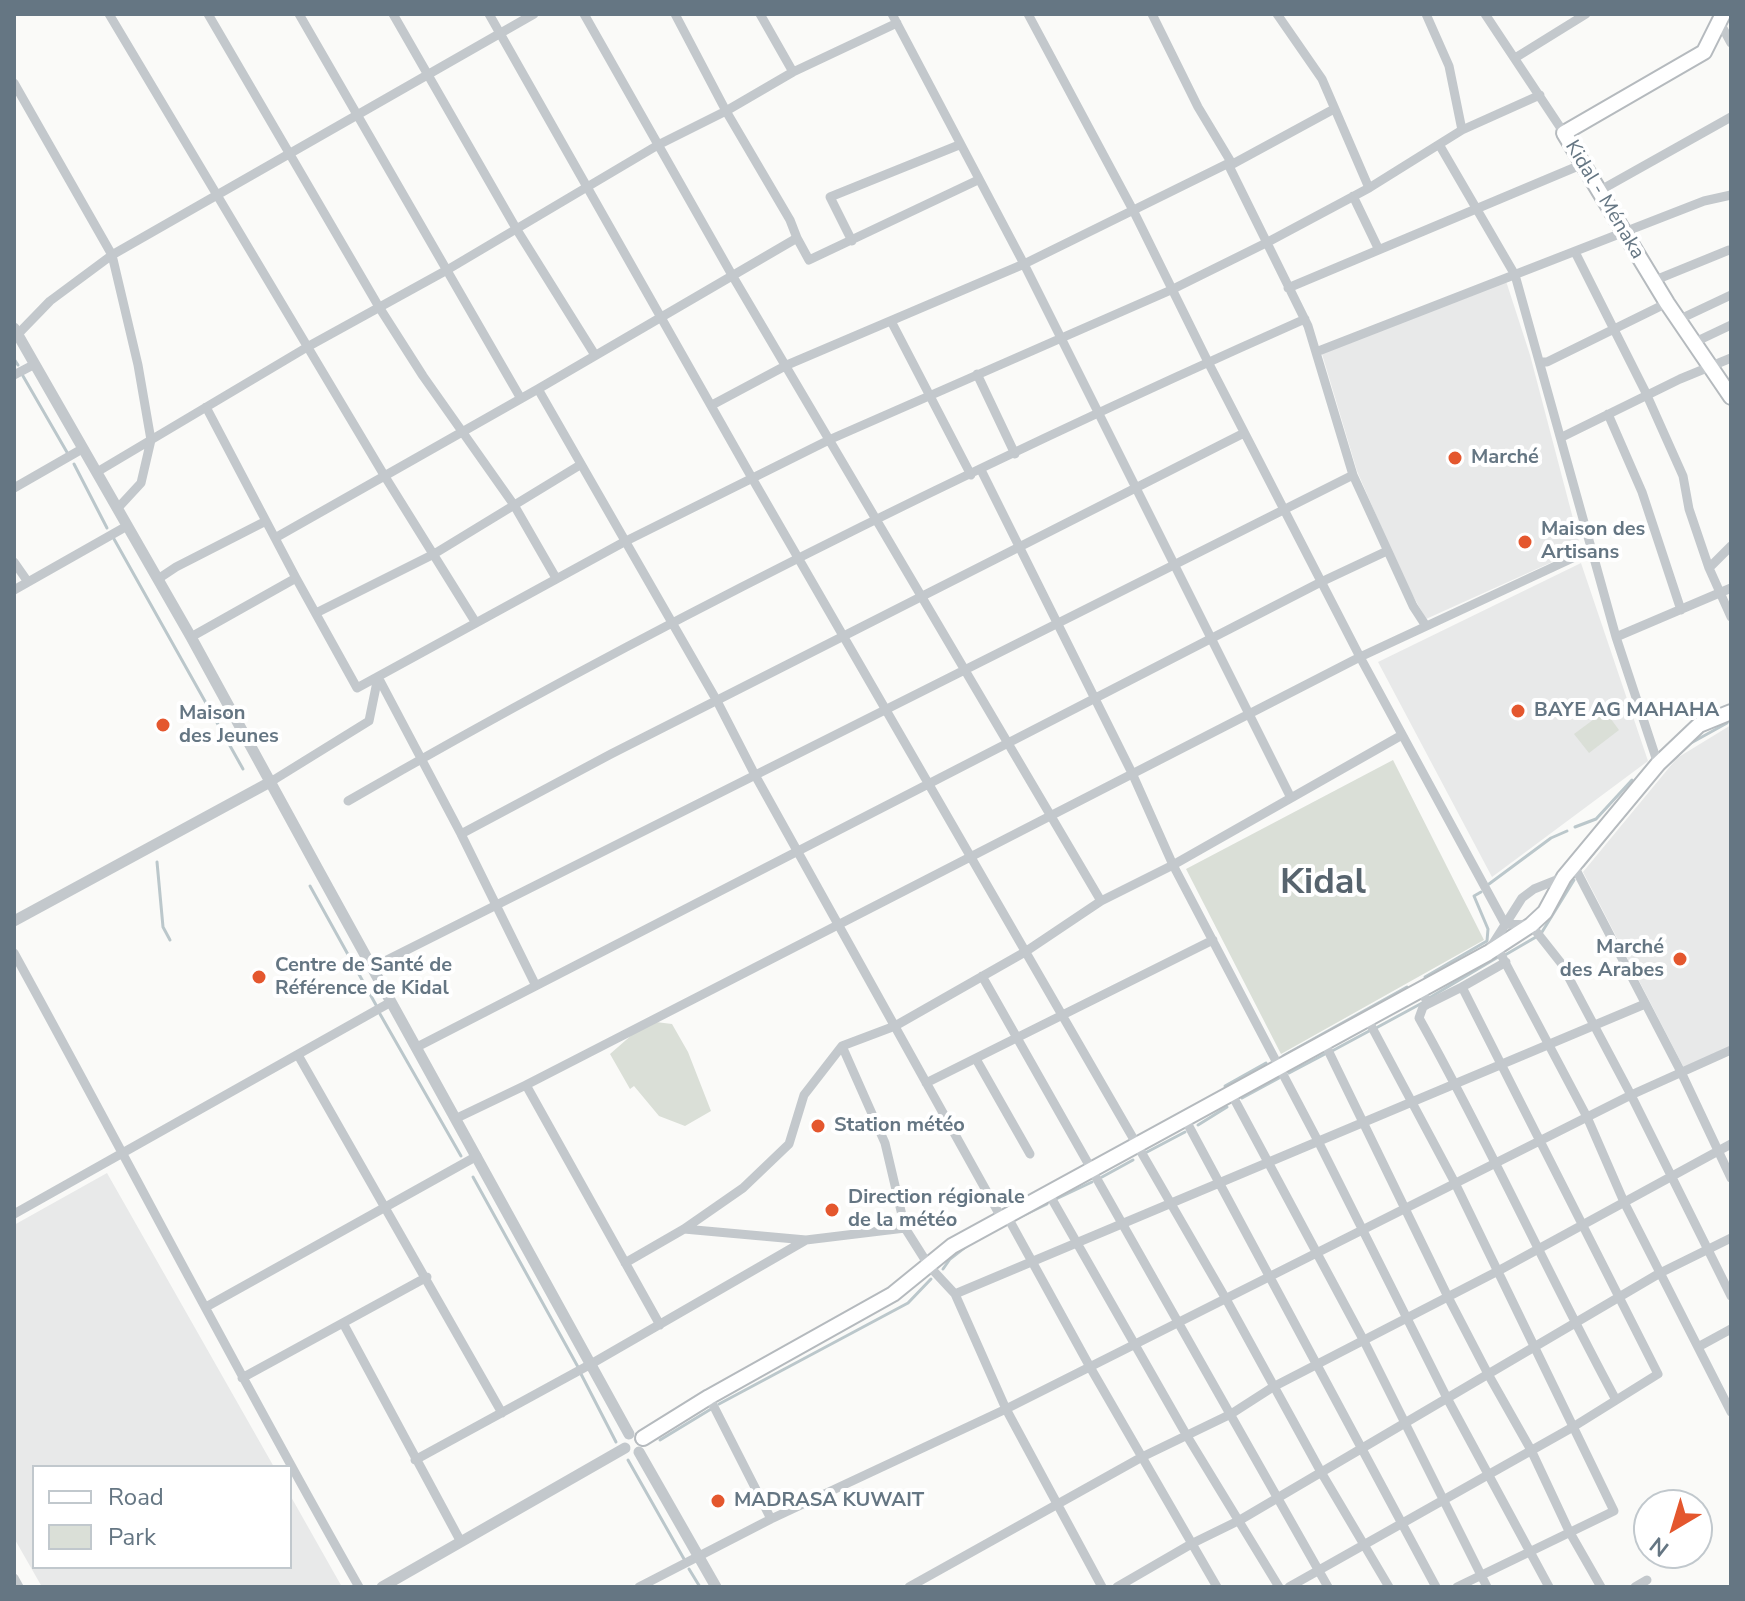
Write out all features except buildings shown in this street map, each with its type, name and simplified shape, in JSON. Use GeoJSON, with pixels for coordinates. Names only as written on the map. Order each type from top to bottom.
{"type":"FeatureCollection","features":[{"type":"Feature","properties":{"kind":"main road","name":"Kidal - Ménaka"},"geometry":{"type":"LineString","coordinates":[[1719,17],[1704,52],[1564,133],[1653,281],[1731,397]]}},
{"type":"Feature","properties":{"kind":"main road"},"geometry":{"type":"LineString","coordinates":[[637,1441],[893,1294],[952,1246],[1492,950],[1531,925],[1545,912],[1573,864],[1658,764],[1699,725],[1731,712]]}},
{"type":"Feature","properties":{"kind":"street"},"geometry":{"type":"LineString","coordinates":[[109,14],[384,475],[476,623]]}},
{"type":"Feature","properties":{"kind":"street"},"geometry":{"type":"LineString","coordinates":[[208,14],[379,307],[423,376],[514,505],[556,578]]}},
{"type":"Feature","properties":{"kind":"street"},"geometry":{"type":"LineString","coordinates":[[299,14],[520,397]]}},
{"type":"Feature","properties":{"kind":"street"},"geometry":{"type":"LineString","coordinates":[[393,14],[517,230],[595,355]]}},
{"type":"Feature","properties":{"kind":"street"},"geometry":{"type":"LineString","coordinates":[[489,14],[1389,1587]]}},
{"type":"Feature","properties":{"kind":"street"},"geometry":{"type":"LineString","coordinates":[[534,14],[112,255],[50,301],[16,331],[272,781],[391,1002],[716,1587]]}},
{"type":"Feature","properties":{"kind":"street"},"geometry":{"type":"LineString","coordinates":[[584,14],[732,275],[1101,901]]}},
{"type":"Feature","properties":{"kind":"street"},"geometry":{"type":"LineString","coordinates":[[675,14],[726,111],[790,220],[809,260],[978,180]]}},
{"type":"Feature","properties":{"kind":"street"},"geometry":{"type":"LineString","coordinates":[[760,14],[793,72]]}},
{"type":"Feature","properties":{"kind":"street"},"geometry":{"type":"LineString","coordinates":[[1028,14],[1133,210],[1360,657],[1505,924]]}},
{"type":"Feature","properties":{"kind":"street"},"geometry":{"type":"LineString","coordinates":[[1152,14],[1230,164],[1305,319],[1353,475],[1413,606],[1426,626]]}},
{"type":"Feature","properties":{"kind":"street"},"geometry":{"type":"LineString","coordinates":[[1277,14],[1322,79],[1369,188]]}},
{"type":"Feature","properties":{"kind":"street"},"geometry":{"type":"LineString","coordinates":[[1426,14],[1449,66],[1462,130]]}},
{"type":"Feature","properties":{"kind":"street"},"geometry":{"type":"LineString","coordinates":[[1485,14],[1564,133]]}},
{"type":"Feature","properties":{"kind":"street"},"geometry":{"type":"LineString","coordinates":[[1515,58],[1586,14]]}},
{"type":"Feature","properties":{"kind":"street"},"geometry":{"type":"LineString","coordinates":[[1719,17],[1731,43]]}},
{"type":"Feature","properties":{"kind":"street"},"geometry":{"type":"LineString","coordinates":[[97,472],[309,346],[517,230],[658,145],[894,19],[1024,264],[1291,798]]}},
{"type":"Feature","properties":{"kind":"street"},"geometry":{"type":"LineString","coordinates":[[14,83],[112,255],[138,365],[151,440],[141,483],[117,509]]}},
{"type":"Feature","properties":{"kind":"street"},"geometry":{"type":"LineString","coordinates":[[206,407],[357,688],[624,542],[831,439],[1171,290],[1369,188],[1462,130],[1540,95]]}},
{"type":"Feature","properties":{"kind":"street"},"geometry":{"type":"LineString","coordinates":[[712,405],[787,365],[1024,264],[1230,164],[1334,109]]}},
{"type":"Feature","properties":{"kind":"street"},"geometry":{"type":"LineString","coordinates":[[1599,191],[1731,117]]}},
{"type":"Feature","properties":{"kind":"street"},"geometry":{"type":"LineString","coordinates":[[852,241],[830,197],[959,145]]}},
{"type":"Feature","properties":{"kind":"street"},"geometry":{"type":"LineString","coordinates":[[1440,146],[1515,275],[1616,637],[1658,764]]}},
{"type":"Feature","properties":{"kind":"street"},"geometry":{"type":"LineString","coordinates":[[1288,288],[1583,164]]}},
{"type":"Feature","properties":{"kind":"street"},"geometry":{"type":"LineString","coordinates":[[1316,352],[1704,201],[1731,195]]}},
{"type":"Feature","properties":{"kind":"street"},"geometry":{"type":"LineString","coordinates":[[1353,196],[1379,250]]}},
{"type":"Feature","properties":{"kind":"street"},"geometry":{"type":"LineString","coordinates":[[275,538],[797,238]]}},
{"type":"Feature","properties":{"kind":"street"},"geometry":{"type":"LineString","coordinates":[[1653,281],[1729,250]]}},
{"type":"Feature","properties":{"kind":"street"},"geometry":{"type":"LineString","coordinates":[[1575,252],[1683,476],[1689,509],[1709,568],[1726,590],[1731,617]]}},
{"type":"Feature","properties":{"kind":"street"},"geometry":{"type":"LineString","coordinates":[[1678,320],[1731,295]]}},
{"type":"Feature","properties":{"kind":"street"},"geometry":{"type":"LineString","coordinates":[[1541,362],[1547,362],[1667,303]]}},
{"type":"Feature","properties":{"kind":"street"},"geometry":{"type":"LineString","coordinates":[[348,801],[798,558],[1208,362],[1305,319]]}},
{"type":"Feature","properties":{"kind":"street"},"geometry":{"type":"LineString","coordinates":[[891,321],[971,475]]}},
{"type":"Feature","properties":{"kind":"street"},"geometry":{"type":"LineString","coordinates":[[1693,343],[1731,325]]}},
{"type":"Feature","properties":{"kind":"street"},"geometry":{"type":"LineString","coordinates":[[1562,437],[1731,358]]}},
{"type":"Feature","properties":{"kind":"street"},"geometry":{"type":"LineString","coordinates":[[14,375],[35,364]]}},
{"type":"Feature","properties":{"kind":"street"},"geometry":{"type":"LineString","coordinates":[[977,374],[1015,454]]}},
{"type":"Feature","properties":{"kind":"street"},"geometry":{"type":"LineString","coordinates":[[538,389],[717,701],[926,1083],[1032,1261],[1217,1587]]}},
{"type":"Feature","properties":{"kind":"street"},"geometry":{"type":"LineString","coordinates":[[1608,414],[1642,492],[1681,610]]}},
{"type":"Feature","properties":{"kind":"street"},"geometry":{"type":"LineString","coordinates":[[461,834],[1244,433]]}},
{"type":"Feature","properties":{"kind":"street"},"geometry":{"type":"LineString","coordinates":[[14,488],[82,449]]}},
{"type":"Feature","properties":{"kind":"street"},"geometry":{"type":"LineString","coordinates":[[316,613],[434,554],[580,465]]}},
{"type":"Feature","properties":{"kind":"street"},"geometry":{"type":"LineString","coordinates":[[981,470],[1132,773],[1173,865],[1280,1067],[1447,1398],[1549,1587]]}},
{"type":"Feature","properties":{"kind":"street"},"geometry":{"type":"LineString","coordinates":[[373,967],[1353,475]]}},
{"type":"Feature","properties":{"kind":"street"},"geometry":{"type":"LineString","coordinates":[[158,579],[266,521]]}},
{"type":"Feature","properties":{"kind":"street"},"geometry":{"type":"LineString","coordinates":[[14,590],[127,526]]}},
{"type":"Feature","properties":{"kind":"street"},"geometry":{"type":"LineString","coordinates":[[1709,568],[1731,546]]}},
{"type":"Feature","properties":{"kind":"street"},"geometry":{"type":"LineString","coordinates":[[457,1118],[1360,657],[1592,549]]}},
{"type":"Feature","properties":{"kind":"street"},"geometry":{"type":"LineString","coordinates":[[417,1047],[1321,582],[1387,551]]}},
{"type":"Feature","properties":{"kind":"street"},"geometry":{"type":"LineString","coordinates":[[14,562],[28,582]]}},
{"type":"Feature","properties":{"kind":"street"},"geometry":{"type":"LineString","coordinates":[[191,637],[296,578]]}},
{"type":"Feature","properties":{"kind":"street"},"geometry":{"type":"LineString","coordinates":[[1616,637],[1726,590]]}},
{"type":"Feature","properties":{"kind":"street"},"geometry":{"type":"LineString","coordinates":[[378,677],[461,834],[535,984]]}},
{"type":"Feature","properties":{"kind":"street"},"geometry":{"type":"LineString","coordinates":[[14,921],[272,781],[369,721],[378,677]]}},
{"type":"Feature","properties":{"kind":"street"},"geometry":{"type":"LineString","coordinates":[[625,1263],[684,1229],[743,1188],[789,1144],[804,1095],[842,1046],[895,1026],[1025,952],[1101,901],[1173,865],[1402,735]]}},
{"type":"Feature","properties":{"kind":"street"},"geometry":{"type":"LineString","coordinates":[[1573,864],[1681,1072],[1731,1178]]}},
{"type":"Feature","properties":{"kind":"street"},"geometry":{"type":"LineString","coordinates":[[1564,877],[1534,889],[1522,898],[1492,950],[1506,962],[1587,1117],[1624,1202],[1731,1412]]}},
{"type":"Feature","properties":{"kind":"street"},"geometry":{"type":"LineString","coordinates":[[1505,924],[1531,925],[1561,963],[1731,1296]]}},
{"type":"Feature","properties":{"kind":"street"},"geometry":{"type":"LineString","coordinates":[[926,1083],[1213,940]]}},
{"type":"Feature","properties":{"kind":"street"},"geometry":{"type":"LineString","coordinates":[[14,953],[291,1465]]}},
{"type":"Feature","properties":{"kind":"street"},"geometry":{"type":"LineString","coordinates":[[1506,962],[1423,1007],[1419,1018],[1456,1083],[1494,1164],[1616,1400]]}},
{"type":"Feature","properties":{"kind":"street"},"geometry":{"type":"LineString","coordinates":[[982,976],[1328,1587]]}},
{"type":"Feature","properties":{"kind":"street"},"geometry":{"type":"LineString","coordinates":[[1289,1587],[1573,1427],[1658,1374],[1462,987]]}},
{"type":"Feature","properties":{"kind":"street"},"geometry":{"type":"LineString","coordinates":[[1421,989],[1428,1004]]}},
{"type":"Feature","properties":{"kind":"street"},"geometry":{"type":"LineString","coordinates":[[14,1214],[391,1002]]}},
{"type":"Feature","properties":{"kind":"street"},"geometry":{"type":"LineString","coordinates":[[955,1294],[1645,1004]]}},
{"type":"Feature","properties":{"kind":"street"},"geometry":{"type":"LineString","coordinates":[[1367,1018],[1455,1183],[1614,1511],[1457,1587]]}},
{"type":"Feature","properties":{"kind":"street"},"geometry":{"type":"LineString","coordinates":[[1324,1042],[1448,1297],[1601,1587]]}},
{"type":"Feature","properties":{"kind":"street"},"geometry":{"type":"LineString","coordinates":[[842,1046],[885,1143],[905,1228],[929,1266],[955,1294],[1006,1409],[1102,1587]]}},
{"type":"Feature","properties":{"kind":"street"},"geometry":{"type":"LineString","coordinates":[[639,1587],[771,1519],[1006,1409],[1631,1095],[1731,1050]]}},
{"type":"Feature","properties":{"kind":"street"},"geometry":{"type":"LineString","coordinates":[[298,1055],[502,1413]]}},
{"type":"Feature","properties":{"kind":"street"},"geometry":{"type":"LineString","coordinates":[[976,1059],[1030,1154]]}},
{"type":"Feature","properties":{"kind":"street"},"geometry":{"type":"LineString","coordinates":[[526,1085],[660,1325]]}},
{"type":"Feature","properties":{"kind":"street"},"geometry":{"type":"LineString","coordinates":[[1231,1093],[1364,1341],[1487,1587]]}},
{"type":"Feature","properties":{"kind":"street"},"geometry":{"type":"LineString","coordinates":[[1185,1119],[1436,1587]]}},
{"type":"Feature","properties":{"kind":"street"},"geometry":{"type":"LineString","coordinates":[[909,1587],[926,1583],[1142,1457],[1231,1414],[1273,1387],[1498,1271],[1731,1144]]}},
{"type":"Feature","properties":{"kind":"street"},"geometry":{"type":"LineString","coordinates":[[206,1307],[477,1156]]}},
{"type":"Feature","properties":{"kind":"street"},"geometry":{"type":"LineString","coordinates":[[1049,1194],[1187,1436],[1279,1587]]}},
{"type":"Feature","properties":{"kind":"street"},"geometry":{"type":"LineString","coordinates":[[684,1229],[806,1240],[905,1228]]}},
{"type":"Feature","properties":{"kind":"street"},"geometry":{"type":"LineString","coordinates":[[1117,1587],[1240,1520],[1660,1273],[1731,1238]]}},
{"type":"Feature","properties":{"kind":"street"},"geometry":{"type":"LineString","coordinates":[[415,1460],[591,1364],[806,1240]]}},
{"type":"Feature","properties":{"kind":"street"},"geometry":{"type":"LineString","coordinates":[[242,1378],[427,1277]]}},
{"type":"Feature","properties":{"kind":"street"},"geometry":{"type":"LineString","coordinates":[[343,1323],[461,1542]]}},
{"type":"Feature","properties":{"kind":"street"},"geometry":{"type":"LineString","coordinates":[[1698,1347],[1731,1329]]}},
{"type":"Feature","properties":{"kind":"street"},"geometry":{"type":"LineString","coordinates":[[709,1397],[771,1519]]}},
{"type":"Feature","properties":{"kind":"street"},"geometry":{"type":"LineString","coordinates":[[382,1587],[625,1448],[634,1453],[637,1441]]}},
{"type":"Feature","properties":{"kind":"street"},"geometry":{"type":"LineString","coordinates":[[292,1467],[359,1587]]}},
{"type":"Feature","properties":{"kind":"street"},"geometry":{"type":"LineString","coordinates":[[14,1578],[19,1587]]}},
{"type":"Feature","properties":{"kind":"street"},"geometry":{"type":"LineString","coordinates":[[1635,1587],[1647,1580]]}},
{"type":"Feature","properties":{"kind":"shaded area","name":"Marché"},"geometry":{"type":"Polygon","coordinates":[[[1506,281],[1530,355],[1581,549],[1426,619],[1404,580],[1357,471],[1322,354],[1506,281]]]}},
{"type":"Feature","properties":{"kind":"shaded area","name":"BAYE AG MAHAHA"},"geometry":{"type":"Polygon","coordinates":[[[1581,563],[1648,761],[1492,877],[1378,662],[1581,563]]]}},
{"type":"Feature","properties":{"kind":"shaded area","name":"Marché des Arabes"},"geometry":{"type":"Polygon","coordinates":[[[1731,725],[1731,1047],[1684,1068],[1583,872],[1677,758],[1731,725]]]}},
{"type":"Feature","properties":{"kind":"shaded area"},"geometry":{"type":"Polygon","coordinates":[[[107,1173],[273,1465],[32,1465],[32,1569],[292,1569],[292,1499],[342,1587],[42,1587],[14,1538],[14,1225],[107,1173]]]}},
{"type":"Feature","properties":{"kind":"green space"},"geometry":{"type":"Polygon","coordinates":[[[1605,711],[1619,730],[1589,753],[1574,734],[1605,711]]]}},
{"type":"Feature","properties":{"kind":"green space"},"geometry":{"type":"Polygon","coordinates":[[[1393,760],[1484,940],[1281,1054],[1186,869],[1393,760]]]}},
{"type":"Feature","properties":{"kind":"green space"},"geometry":{"type":"Polygon","coordinates":[[[656,1022],[672,1024],[688,1052],[711,1111],[685,1126],[659,1116],[634,1086],[630,1089],[610,1054],[642,1026],[656,1022]]]}},
{"type":"Feature","properties":{"kind":"waterway"},"geometry":{"type":"LineString","coordinates":[[14,359],[18,365]]}},
{"type":"Feature","properties":{"kind":"waterway"},"geometry":{"type":"LineString","coordinates":[[23,376],[68,454]]}},
{"type":"Feature","properties":{"kind":"waterway"},"geometry":{"type":"LineString","coordinates":[[74,464],[107,528]]}},
{"type":"Feature","properties":{"kind":"waterway"},"geometry":{"type":"LineString","coordinates":[[114,539],[243,769]]}},
{"type":"Feature","properties":{"kind":"waterway"},"geometry":{"type":"LineString","coordinates":[[1660,772],[1691,743],[1727,723]]}},
{"type":"Feature","properties":{"kind":"waterway"},"geometry":{"type":"LineString","coordinates":[[1575,827],[1596,819],[1632,780]]}},
{"type":"Feature","properties":{"kind":"waterway"},"geometry":{"type":"LineString","coordinates":[[1583,866],[1647,788]]}},
{"type":"Feature","properties":{"kind":"waterway"},"geometry":{"type":"LineString","coordinates":[[1489,884],[1551,838],[1567,831]]}},
{"type":"Feature","properties":{"kind":"waterway"},"geometry":{"type":"LineString","coordinates":[[157,862],[163,927],[170,940]]}},
{"type":"Feature","properties":{"kind":"waterway"},"geometry":{"type":"LineString","coordinates":[[1542,932],[1574,880]]}},
{"type":"Feature","properties":{"kind":"waterway"},"geometry":{"type":"LineString","coordinates":[[310,886],[376,1005]]}},
{"type":"Feature","properties":{"kind":"waterway"},"geometry":{"type":"LineString","coordinates":[[1425,977],[1487,941],[1488,929],[1474,896],[1481,892]]}},
{"type":"Feature","properties":{"kind":"waterway"},"geometry":{"type":"LineString","coordinates":[[1505,955],[1536,937]]}},
{"type":"Feature","properties":{"kind":"waterway"},"geometry":{"type":"LineString","coordinates":[[1429,998],[1498,957]]}},
{"type":"Feature","properties":{"kind":"waterway"},"geometry":{"type":"LineString","coordinates":[[1283,1056],[1407,987]]}},
{"type":"Feature","properties":{"kind":"waterway"},"geometry":{"type":"LineString","coordinates":[[1376,1028],[1424,1002]]}},
{"type":"Feature","properties":{"kind":"waterway"},"geometry":{"type":"LineString","coordinates":[[380,1014],[461,1156]]}},
{"type":"Feature","properties":{"kind":"waterway"},"geometry":{"type":"LineString","coordinates":[[1332,1051],[1371,1030]]}},
{"type":"Feature","properties":{"kind":"waterway"},"geometry":{"type":"LineString","coordinates":[[1289,1073],[1325,1054]]}},
{"type":"Feature","properties":{"kind":"waterway"},"geometry":{"type":"LineString","coordinates":[[1225,1086],[1266,1063]]}},
{"type":"Feature","properties":{"kind":"waterway"},"geometry":{"type":"LineString","coordinates":[[1242,1098],[1279,1078]]}},
{"type":"Feature","properties":{"kind":"waterway"},"geometry":{"type":"LineString","coordinates":[[1198,1125],[1227,1107]]}},
{"type":"Feature","properties":{"kind":"waterway"},"geometry":{"type":"LineString","coordinates":[[1147,1152],[1185,1132]]}},
{"type":"Feature","properties":{"kind":"waterway"},"geometry":{"type":"LineString","coordinates":[[1102,1177],[1133,1160]]}},
{"type":"Feature","properties":{"kind":"waterway"},"geometry":{"type":"LineString","coordinates":[[473,1177],[578,1367]]}},
{"type":"Feature","properties":{"kind":"waterway"},"geometry":{"type":"LineString","coordinates":[[1056,1199],[1092,1182]]}},
{"type":"Feature","properties":{"kind":"waterway"},"geometry":{"type":"LineString","coordinates":[[1016,1219],[1047,1204]]}},
{"type":"Feature","properties":{"kind":"waterway"},"geometry":{"type":"LineString","coordinates":[[943,1269],[968,1245]]}},
{"type":"Feature","properties":{"kind":"waterway"},"geometry":{"type":"LineString","coordinates":[[719,1404],[908,1303],[931,1279]]}},
{"type":"Feature","properties":{"kind":"waterway"},"geometry":{"type":"LineString","coordinates":[[581,1374],[616,1442]]}},
{"type":"Feature","properties":{"kind":"waterway"},"geometry":{"type":"LineString","coordinates":[[660,1440],[711,1409]]}},
{"type":"Feature","properties":{"kind":"waterway"},"geometry":{"type":"LineString","coordinates":[[628,1460],[684,1559]]}},
{"type":"Feature","properties":{"kind":"waterway"},"geometry":{"type":"LineString","coordinates":[[689,1569],[700,1587]]}},
{"type":"Feature","properties":{"kind":"place","name":"Marché"},"geometry":{"type":"Point","coordinates":[1455,458]}},
{"type":"Feature","properties":{"kind":"place","name":"Maison des Artisans"},"geometry":{"type":"Point","coordinates":[1525,542]}},
{"type":"Feature","properties":{"kind":"place","name":"BAYE AG MAHAHA"},"geometry":{"type":"Point","coordinates":[1518,711]}},
{"type":"Feature","properties":{"kind":"place","name":"Maison des Jeunes"},"geometry":{"type":"Point","coordinates":[163,725]}},
{"type":"Feature","properties":{"kind":"place","name":"Marché des Arabes"},"geometry":{"type":"Point","coordinates":[1680,959]}},
{"type":"Feature","properties":{"kind":"place","name":"Centre de Santé de Référence de Kidal"},"geometry":{"type":"Point","coordinates":[259,977]}},
{"type":"Feature","properties":{"kind":"place","name":"Station météo"},"geometry":{"type":"Point","coordinates":[818,1126]}},
{"type":"Feature","properties":{"kind":"place","name":"Direction régionale de la météo"},"geometry":{"type":"Point","coordinates":[832,1210]}},
{"type":"Feature","properties":{"kind":"place","name":"MADRASA KUWAIT"},"geometry":{"type":"Point","coordinates":[718,1501]}},
{"type":"Feature","properties":{"kind":"district","name":"Kidal"},"geometry":{"type":"Point","coordinates":[1323,884]}}]}
